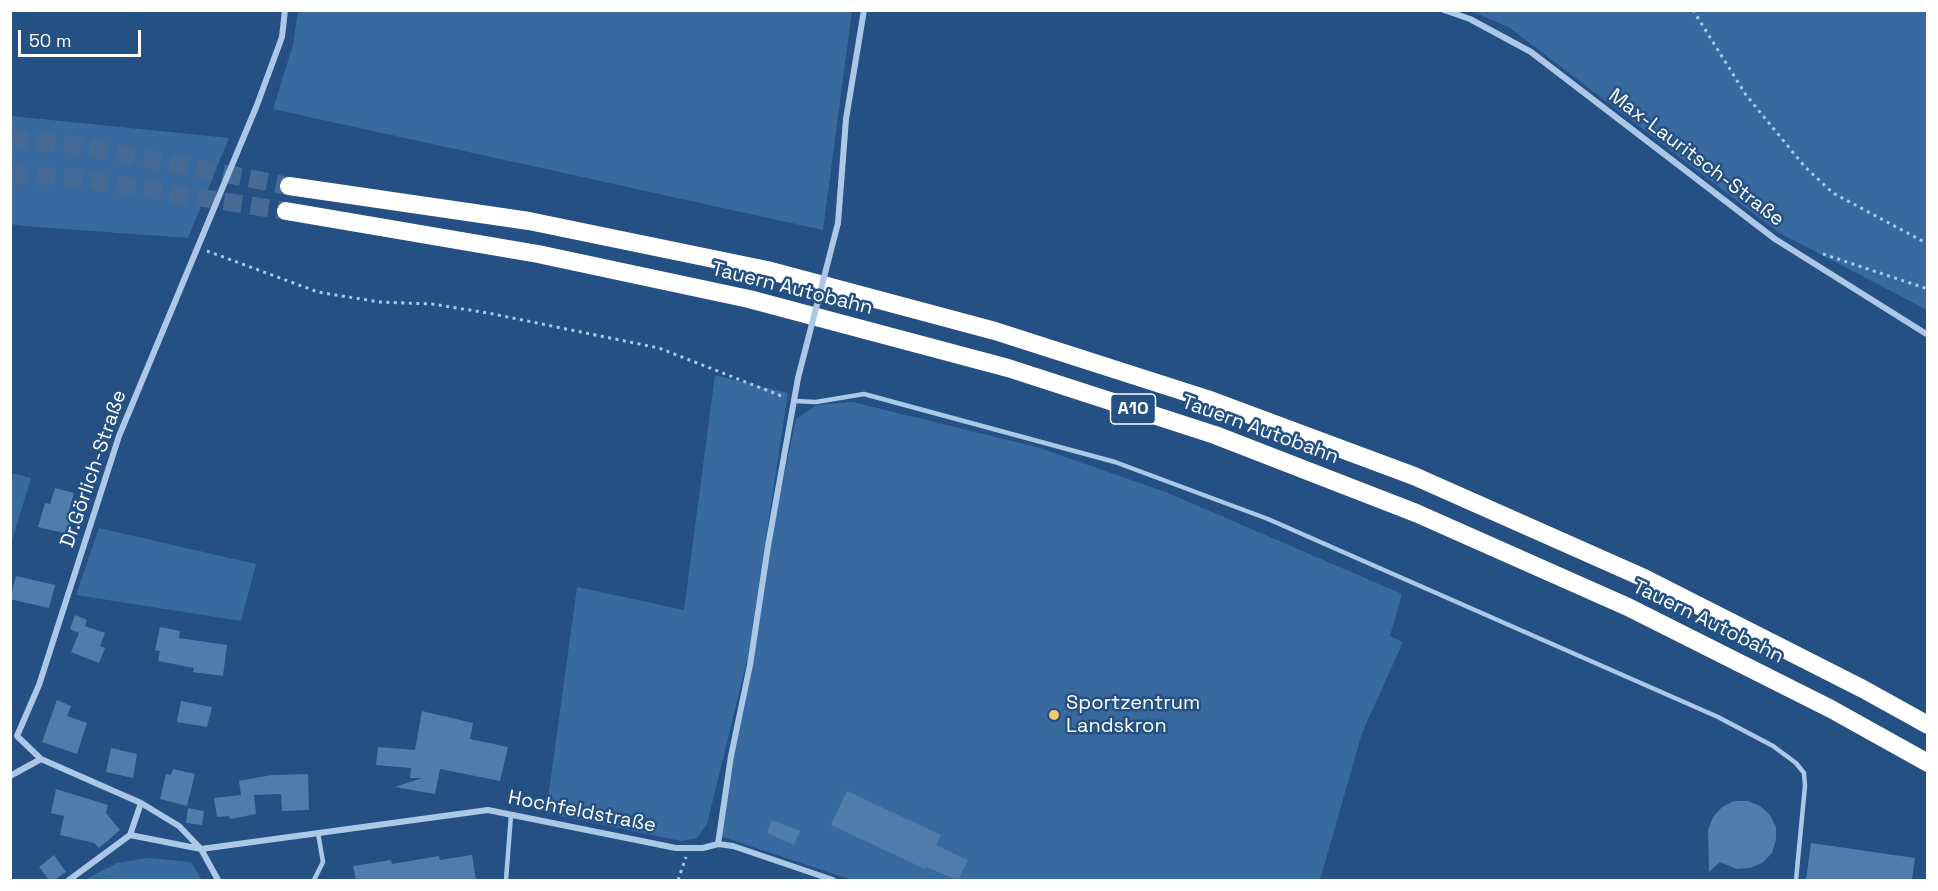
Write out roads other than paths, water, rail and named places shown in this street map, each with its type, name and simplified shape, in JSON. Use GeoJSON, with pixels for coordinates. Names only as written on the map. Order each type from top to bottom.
{"type":"FeatureCollection","features":[{"type":"Feature","properties":{"kind":"highway","name":"Tauern Autobahn"},"geometry":{"type":"LineString","coordinates":[[289,186],[529,221],[767,270],[995,331],[1207,399],[1414,476],[1644,578],[1928,725]]}},
{"type":"Feature","properties":{"kind":"highway","name":"Tauern Autobahn"},"geometry":{"type":"LineString","coordinates":[[286,211],[538,254],[749,299],[1008,368],[1215,435],[1416,513],[1628,607],[1831,709],[1928,763]]}},
{"type":"Feature","properties":{"kind":"street","name":"Dr.Görlich-Straße"},"geometry":{"type":"LineString","coordinates":[[17,736],[39,685],[119,436],[272,66],[282,37],[285,10]]}},
{"type":"Feature","properties":{"kind":"street"},"geometry":{"type":"LineString","coordinates":[[718,843],[731,756],[750,665],[798,378],[838,223],[846,119],[864,10]]}},
{"type":"Feature","properties":{"kind":"street","name":"Max-Lauritsch-Straße"},"geometry":{"type":"LineString","coordinates":[[1444,10],[1470,19],[1531,52],[1775,239],[1928,335]]}},
{"type":"Feature","properties":{"kind":"street"},"geometry":{"type":"LineString","coordinates":[[10,729],[41,759],[141,803],[179,826],[201,849],[218,880]]}},
{"type":"Feature","properties":{"kind":"street"},"geometry":{"type":"LineString","coordinates":[[10,776],[41,759]]}},
{"type":"Feature","properties":{"kind":"street"},"geometry":{"type":"LineString","coordinates":[[69,880],[130,835],[141,803]]}},
{"type":"Feature","properties":{"kind":"street","name":"Hochfeldstraße"},"geometry":{"type":"LineString","coordinates":[[130,835],[201,849],[488,810],[676,848],[718,843],[733,846],[833,880]]}},
{"type":"Feature","properties":{"kind":"lane"},"geometry":{"type":"LineString","coordinates":[[794,401],[816,402],[864,394],[1115,462],[1268,519],[1718,717],[1773,746],[1796,763],[1804,773],[1805,786],[1796,880]]}},
{"type":"Feature","properties":{"kind":"lane"},"geometry":{"type":"LineString","coordinates":[[506,880],[511,815]]}},
{"type":"Feature","properties":{"kind":"lane"},"geometry":{"type":"LineString","coordinates":[[314,880],[323,862],[318,833]]}},
{"type":"Feature","properties":{"kind":"tunnel"},"geometry":{"type":"LineString","coordinates":[[10,140],[69,144],[289,186]]}},
{"type":"Feature","properties":{"kind":"tunnel"},"geometry":{"type":"LineString","coordinates":[[10,174],[74,178],[286,211]]}},
{"type":"Feature","properties":{"kind":"place","name":"Sportzentrum Landskron"},"geometry":{"type":"Point","coordinates":[1054,715]}}]}
